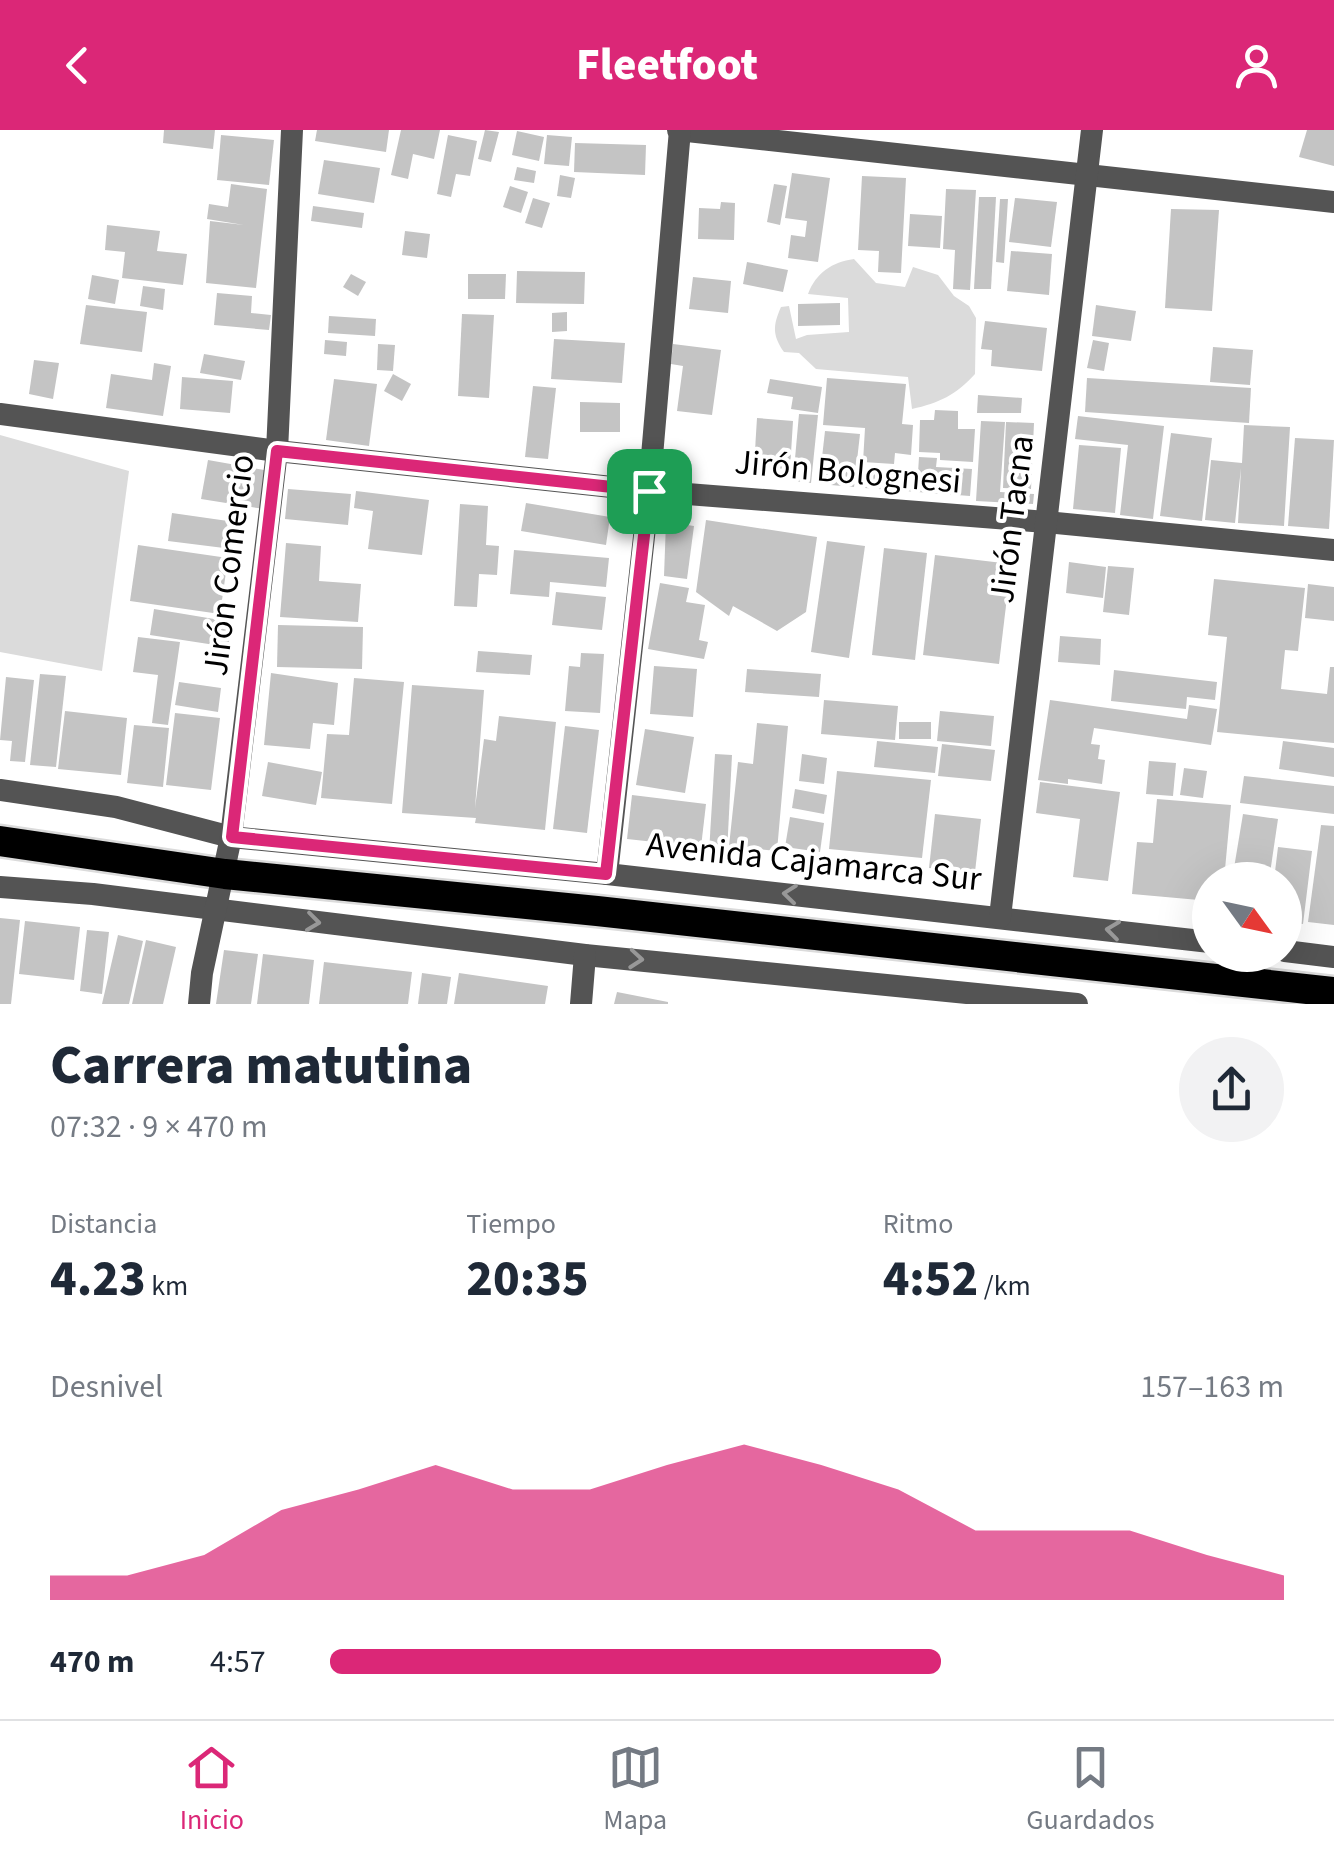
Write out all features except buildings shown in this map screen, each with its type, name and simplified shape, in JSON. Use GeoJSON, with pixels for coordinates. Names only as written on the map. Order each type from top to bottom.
{"type":"FeatureCollection","features":[{"type":"Feature","properties":{"kind":"highway"},"geometry":{"type":"LineString","coordinates":[[0,841],[226,874],[1334,992]]}},
{"type":"Feature","properties":{"kind":"street","name":"Jirón Comercio"},"geometry":{"type":"LineString","coordinates":[[199,1004],[202,973],[232,837],[277,451],[292,130]]}},
{"type":"Feature","properties":{"kind":"street"},"geometry":{"type":"LineString","coordinates":[[606,874],[649,491],[679,130],[1334,202]]}},
{"type":"Feature","properties":{"kind":"street","name":"Jirón Tacna"},"geometry":{"type":"LineString","coordinates":[[1000,917],[1092,130]]}},
{"type":"Feature","properties":{"kind":"street","name":"Jirón Bolognesi"},"geometry":{"type":"LineString","coordinates":[[0,414],[277,451],[649,491],[1046,522],[1334,550]]}},
{"type":"Feature","properties":{"kind":"street","name":"Avenida Cajamarca Sur"},"geometry":{"type":"LineString","coordinates":[[0,790],[116,807],[232,837],[606,874],[1192,940]]}},
{"type":"Feature","properties":{"kind":"street"},"geometry":{"type":"LineString","coordinates":[[0,887],[93,894],[981,998],[1077,1004]]}},
{"type":"Feature","properties":{"kind":"street"},"geometry":{"type":"LineString","coordinates":[[1302,953],[1334,957]]}},
{"type":"Feature","properties":{"kind":"street"},"geometry":{"type":"LineString","coordinates":[[581,1004],[586,954]]}},
{"type":"Feature","properties":{"kind":"shaded area"},"geometry":{"type":"Polygon","coordinates":[[[854,259],[876,283],[905,287],[913,267],[938,275],[954,296],[969,306],[976,318],[975,374],[954,393],[912,409],[908,377],[816,369],[799,353],[784,352],[775,330],[781,307],[789,306],[796,339],[849,332],[848,298],[808,294],[826,270],[854,259]]]}},
{"type":"Feature","properties":{"kind":"shaded area"},"geometry":{"type":"Polygon","coordinates":[[[0,435],[129,471],[102,671],[0,652],[0,435]]]}},
{"type":"Feature","properties":{"kind":"route"},"geometry":{"type":"LineString","coordinates":[[277,451],[649,491],[606,874],[232,837],[277,451]]}}]}
